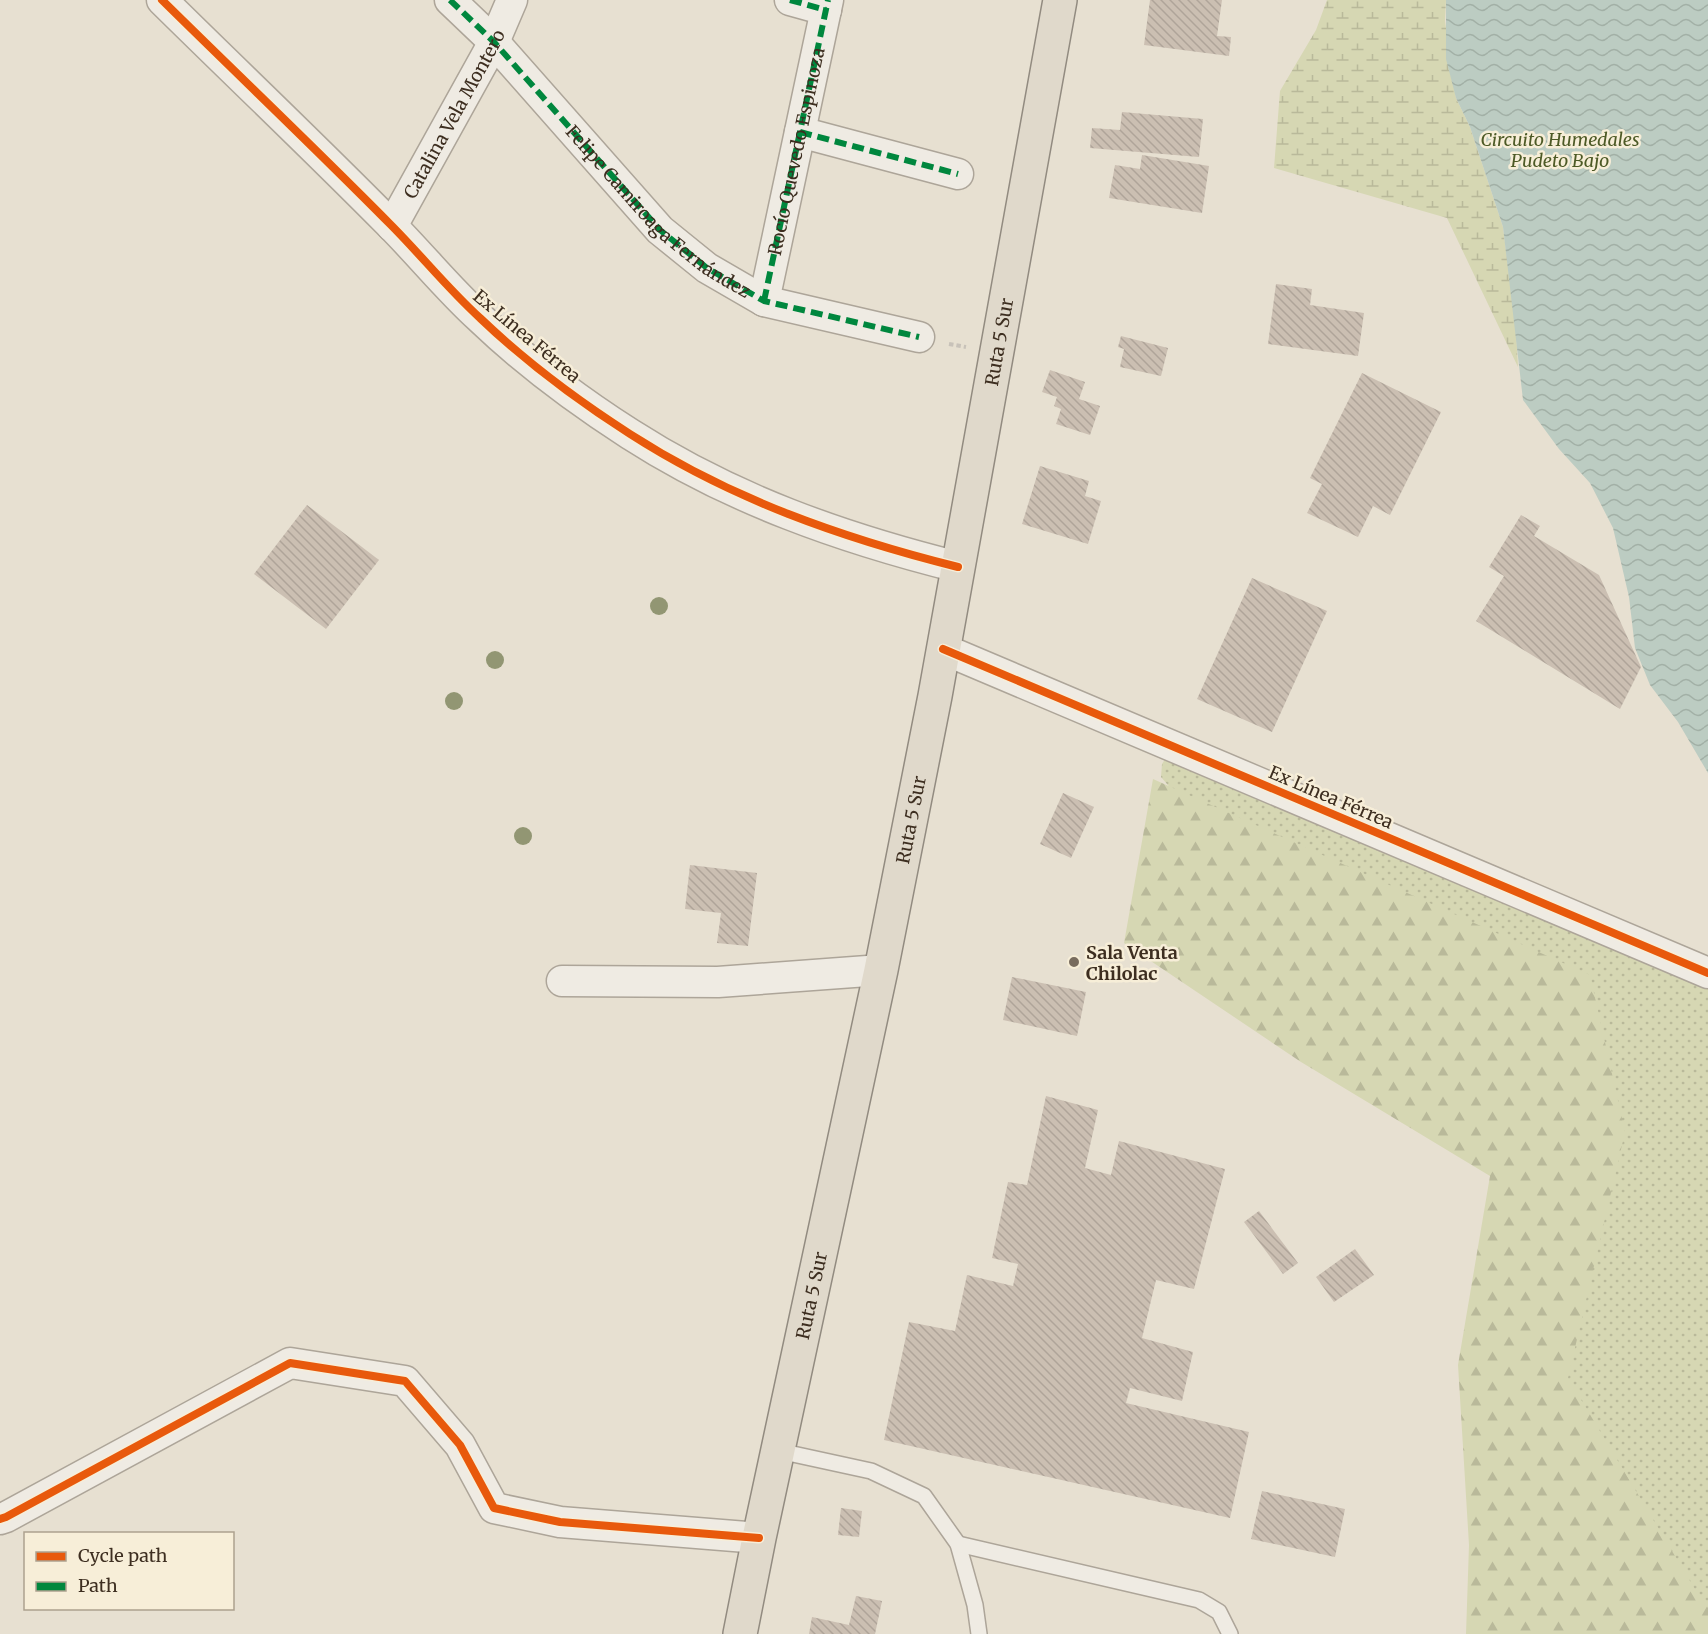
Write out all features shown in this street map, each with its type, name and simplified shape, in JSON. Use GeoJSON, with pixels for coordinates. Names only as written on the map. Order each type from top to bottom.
{"type":"FeatureCollection","features":[{"type":"Feature","properties":{"kind":"highway","name":"Ruta 5 Sur"},"geometry":{"type":"LineString","coordinates":[[740,1634],[881,970],[998,355],[1060,0]]}},
{"type":"Feature","properties":{"kind":"street","name":"Ex Línea Férrea"},"geometry":{"type":"LineString","coordinates":[[162,0],[392,226],[480,319],[528,361],[579,399],[632,435],[687,468],[752,500],[810,523],[888,549],[958,567]]}},
{"type":"Feature","properties":{"kind":"street","name":"Felipe Camiroaga Fernández"},"geometry":{"type":"LineString","coordinates":[[450,0],[494,42],[660,230],[707,268],[764,301],[920,337]]}},
{"type":"Feature","properties":{"kind":"street","name":"Catalina Vela Montero"},"geometry":{"type":"LineString","coordinates":[[392,226],[494,42],[512,0]]}},
{"type":"Feature","properties":{"kind":"street"},"geometry":{"type":"LineString","coordinates":[[790,0],[827,5]]}},
{"type":"Feature","properties":{"kind":"street","name":"Rocío Quevedo Espinoza"},"geometry":{"type":"LineString","coordinates":[[764,301],[827,5]]}},
{"type":"Feature","properties":{"kind":"street"},"geometry":{"type":"LineString","coordinates":[[800,132],[958,174]]}},
{"type":"Feature","properties":{"kind":"street","name":"Ex Línea Férrea"},"geometry":{"type":"LineString","coordinates":[[943,649],[1708,973]]}},
{"type":"Feature","properties":{"kind":"street"},"geometry":{"type":"LineString","coordinates":[[562,981],[718,982],[881,970]]}},
{"type":"Feature","properties":{"kind":"street"},"geometry":{"type":"LineString","coordinates":[[0,1519],[290,1363],[405,1381],[460,1445],[494,1508],[560,1522],[759,1538]]}},
{"type":"Feature","properties":{"kind":"lane"},"geometry":{"type":"LineString","coordinates":[[778,1451],[871,1471],[924,1496],[958,1544],[975,1605],[979,1634]]}},
{"type":"Feature","properties":{"kind":"lane"},"geometry":{"type":"LineString","coordinates":[[958,1544],[1199,1600],[1219,1612],[1230,1634]]}},
{"type":"Feature","properties":{"kind":"path"},"geometry":{"type":"LineString","coordinates":[[920,337],[998,355]]}},
{"type":"Feature","properties":{"kind":"green space"},"geometry":{"type":"Polygon","coordinates":[[[1327,0],[1446,0],[1445,21],[1456,98],[1470,127],[1503,227],[1516,329],[1518,367],[1447,218],[1274,168],[1280,91],[1316,30],[1327,0]]]}},
{"type":"Feature","properties":{"kind":"green space"},"geometry":{"type":"Polygon","coordinates":[[[1171,750],[1708,985],[1708,1605],[1621,1532],[1436,1001],[1190,811],[1161,777],[1162,764],[1171,750]]]}},
{"type":"Feature","properties":{"kind":"green space"},"geometry":{"type":"Polygon","coordinates":[[[1153,779],[1590,975],[1625,1132],[1568,1378],[1696,1591],[1708,1603],[1708,1634],[1466,1634],[1469,1545],[1458,1365],[1490,1176],[1301,1062],[1124,943],[1153,779]]]}},
{"type":"Feature","properties":{"kind":"water","name":"Circuito Humedales Pudeto Bajo"},"geometry":{"type":"Polygon","coordinates":[[[1446,0],[1708,0],[1708,773],[1678,722],[1650,685],[1635,648],[1629,597],[1613,528],[1590,483],[1559,449],[1523,400],[1503,227],[1470,127],[1456,98],[1446,59],[1446,0]]]}},
{"type":"Feature","properties":{"kind":"building"},"geometry":{"type":"Polygon","coordinates":[[[1150,0],[1222,0],[1217,36],[1231,37],[1229,56],[1144,45],[1150,0]]]}},
{"type":"Feature","properties":{"kind":"building"},"geometry":{"type":"Polygon","coordinates":[[[1122,112],[1203,119],[1199,157],[1090,148],[1092,128],[1120,130],[1122,112]]]}},
{"type":"Feature","properties":{"kind":"building"},"geometry":{"type":"Polygon","coordinates":[[[1142,155],[1209,166],[1202,213],[1109,198],[1115,165],[1140,169],[1142,155]]]}},
{"type":"Feature","properties":{"kind":"building"},"geometry":{"type":"Polygon","coordinates":[[[1276,284],[1312,289],[1310,305],[1364,313],[1358,356],[1268,344],[1276,284]]]}},
{"type":"Feature","properties":{"kind":"building"},"geometry":{"type":"Polygon","coordinates":[[[1121,336],[1168,348],[1161,376],[1120,367],[1124,349],[1118,347],[1121,336]]]}},
{"type":"Feature","properties":{"kind":"building"},"geometry":{"type":"Polygon","coordinates":[[[1050,370],[1085,382],[1079,399],[1100,406],[1090,435],[1056,424],[1061,409],[1054,406],[1057,397],[1042,392],[1050,370]]]}},
{"type":"Feature","properties":{"kind":"building"},"geometry":{"type":"Polygon","coordinates":[[[1362,373],[1441,412],[1390,515],[1373,506],[1358,537],[1307,513],[1322,484],[1310,478],[1362,373]]]}},
{"type":"Feature","properties":{"kind":"building"},"geometry":{"type":"Polygon","coordinates":[[[1040,466],[1089,481],[1085,496],[1101,501],[1088,544],[1022,524],[1040,466]]]}},
{"type":"Feature","properties":{"kind":"building"},"geometry":{"type":"Polygon","coordinates":[[[307,505],[379,560],[326,629],[254,574],[307,505]]]}},
{"type":"Feature","properties":{"kind":"building"},"geometry":{"type":"Polygon","coordinates":[[[1521,515],[1540,526],[1534,536],[1599,575],[1641,667],[1620,709],[1476,621],[1504,576],[1489,567],[1521,515]]]}},
{"type":"Feature","properties":{"kind":"building"},"geometry":{"type":"Polygon","coordinates":[[[1252,578],[1327,611],[1272,732],[1197,699],[1252,578]]]}},
{"type":"Feature","properties":{"kind":"building"},"geometry":{"type":"Polygon","coordinates":[[[1063,793],[1094,807],[1071,858],[1040,844],[1063,793]]]}},
{"type":"Feature","properties":{"kind":"building"},"geometry":{"type":"Polygon","coordinates":[[[690,865],[757,873],[748,946],[717,943],[721,913],[685,909],[690,865]]]}},
{"type":"Feature","properties":{"kind":"building"},"geometry":{"type":"Polygon","coordinates":[[[1012,977],[1086,992],[1077,1036],[1003,1020],[1012,977]]]}},
{"type":"Feature","properties":{"kind":"building"},"geometry":{"type":"Polygon","coordinates":[[[1046,1096],[1098,1110],[1085,1168],[1111,1175],[1119,1141],[1225,1169],[1194,1289],[1156,1280],[1142,1338],[1193,1352],[1182,1401],[1130,1388],[1126,1403],[1249,1432],[1230,1518],[884,1440],[909,1322],[955,1331],[967,1275],[1013,1286],[1018,1264],[992,1258],[1008,1182],[1027,1185],[1046,1096]]]}},
{"type":"Feature","properties":{"kind":"building"},"geometry":{"type":"Polygon","coordinates":[[[1259,1211],[1298,1263],[1283,1274],[1244,1222],[1259,1211]]]}},
{"type":"Feature","properties":{"kind":"building"},"geometry":{"type":"Polygon","coordinates":[[[1355,1249],[1374,1275],[1334,1302],[1316,1277],[1355,1249]]]}},
{"type":"Feature","properties":{"kind":"building"},"geometry":{"type":"Polygon","coordinates":[[[1262,1491],[1345,1509],[1335,1557],[1251,1539],[1262,1491]]]}},
{"type":"Feature","properties":{"kind":"building"},"geometry":{"type":"Polygon","coordinates":[[[841,1508],[862,1511],[859,1537],[838,1535],[841,1508]]]}},
{"type":"Feature","properties":{"kind":"building"},"geometry":{"type":"Polygon","coordinates":[[[856,1596],[882,1601],[875,1634],[809,1634],[812,1617],[849,1625],[856,1596]]]}},
{"type":"Feature","properties":{"kind":"marked path"},"geometry":{"type":"LineString","coordinates":[[450,0],[494,42],[660,230],[707,268],[764,301],[919,337]]}},
{"type":"Feature","properties":{"kind":"marked path"},"geometry":{"type":"LineString","coordinates":[[790,0],[826,10]]}},
{"type":"Feature","properties":{"kind":"marked path"},"geometry":{"type":"LineString","coordinates":[[764,301],[828,0]]}},
{"type":"Feature","properties":{"kind":"marked path"},"geometry":{"type":"LineString","coordinates":[[800,132],[958,174]]}},
{"type":"Feature","properties":{"kind":"cycle path"},"geometry":{"type":"LineString","coordinates":[[162,0],[362,196],[468,307],[552,380],[591,408],[668,457],[748,497],[830,529],[958,567]]}},
{"type":"Feature","properties":{"kind":"cycle path"},"geometry":{"type":"LineString","coordinates":[[943,649],[1708,973]]}},
{"type":"Feature","properties":{"kind":"cycle path"},"geometry":{"type":"LineString","coordinates":[[0,1519],[290,1363],[405,1381],[460,1445],[494,1508],[560,1522],[759,1538]]}},
{"type":"Feature","properties":{"kind":"place","name":"Sala Venta Chilolac"},"geometry":{"type":"Point","coordinates":[1074,962]}}]}
